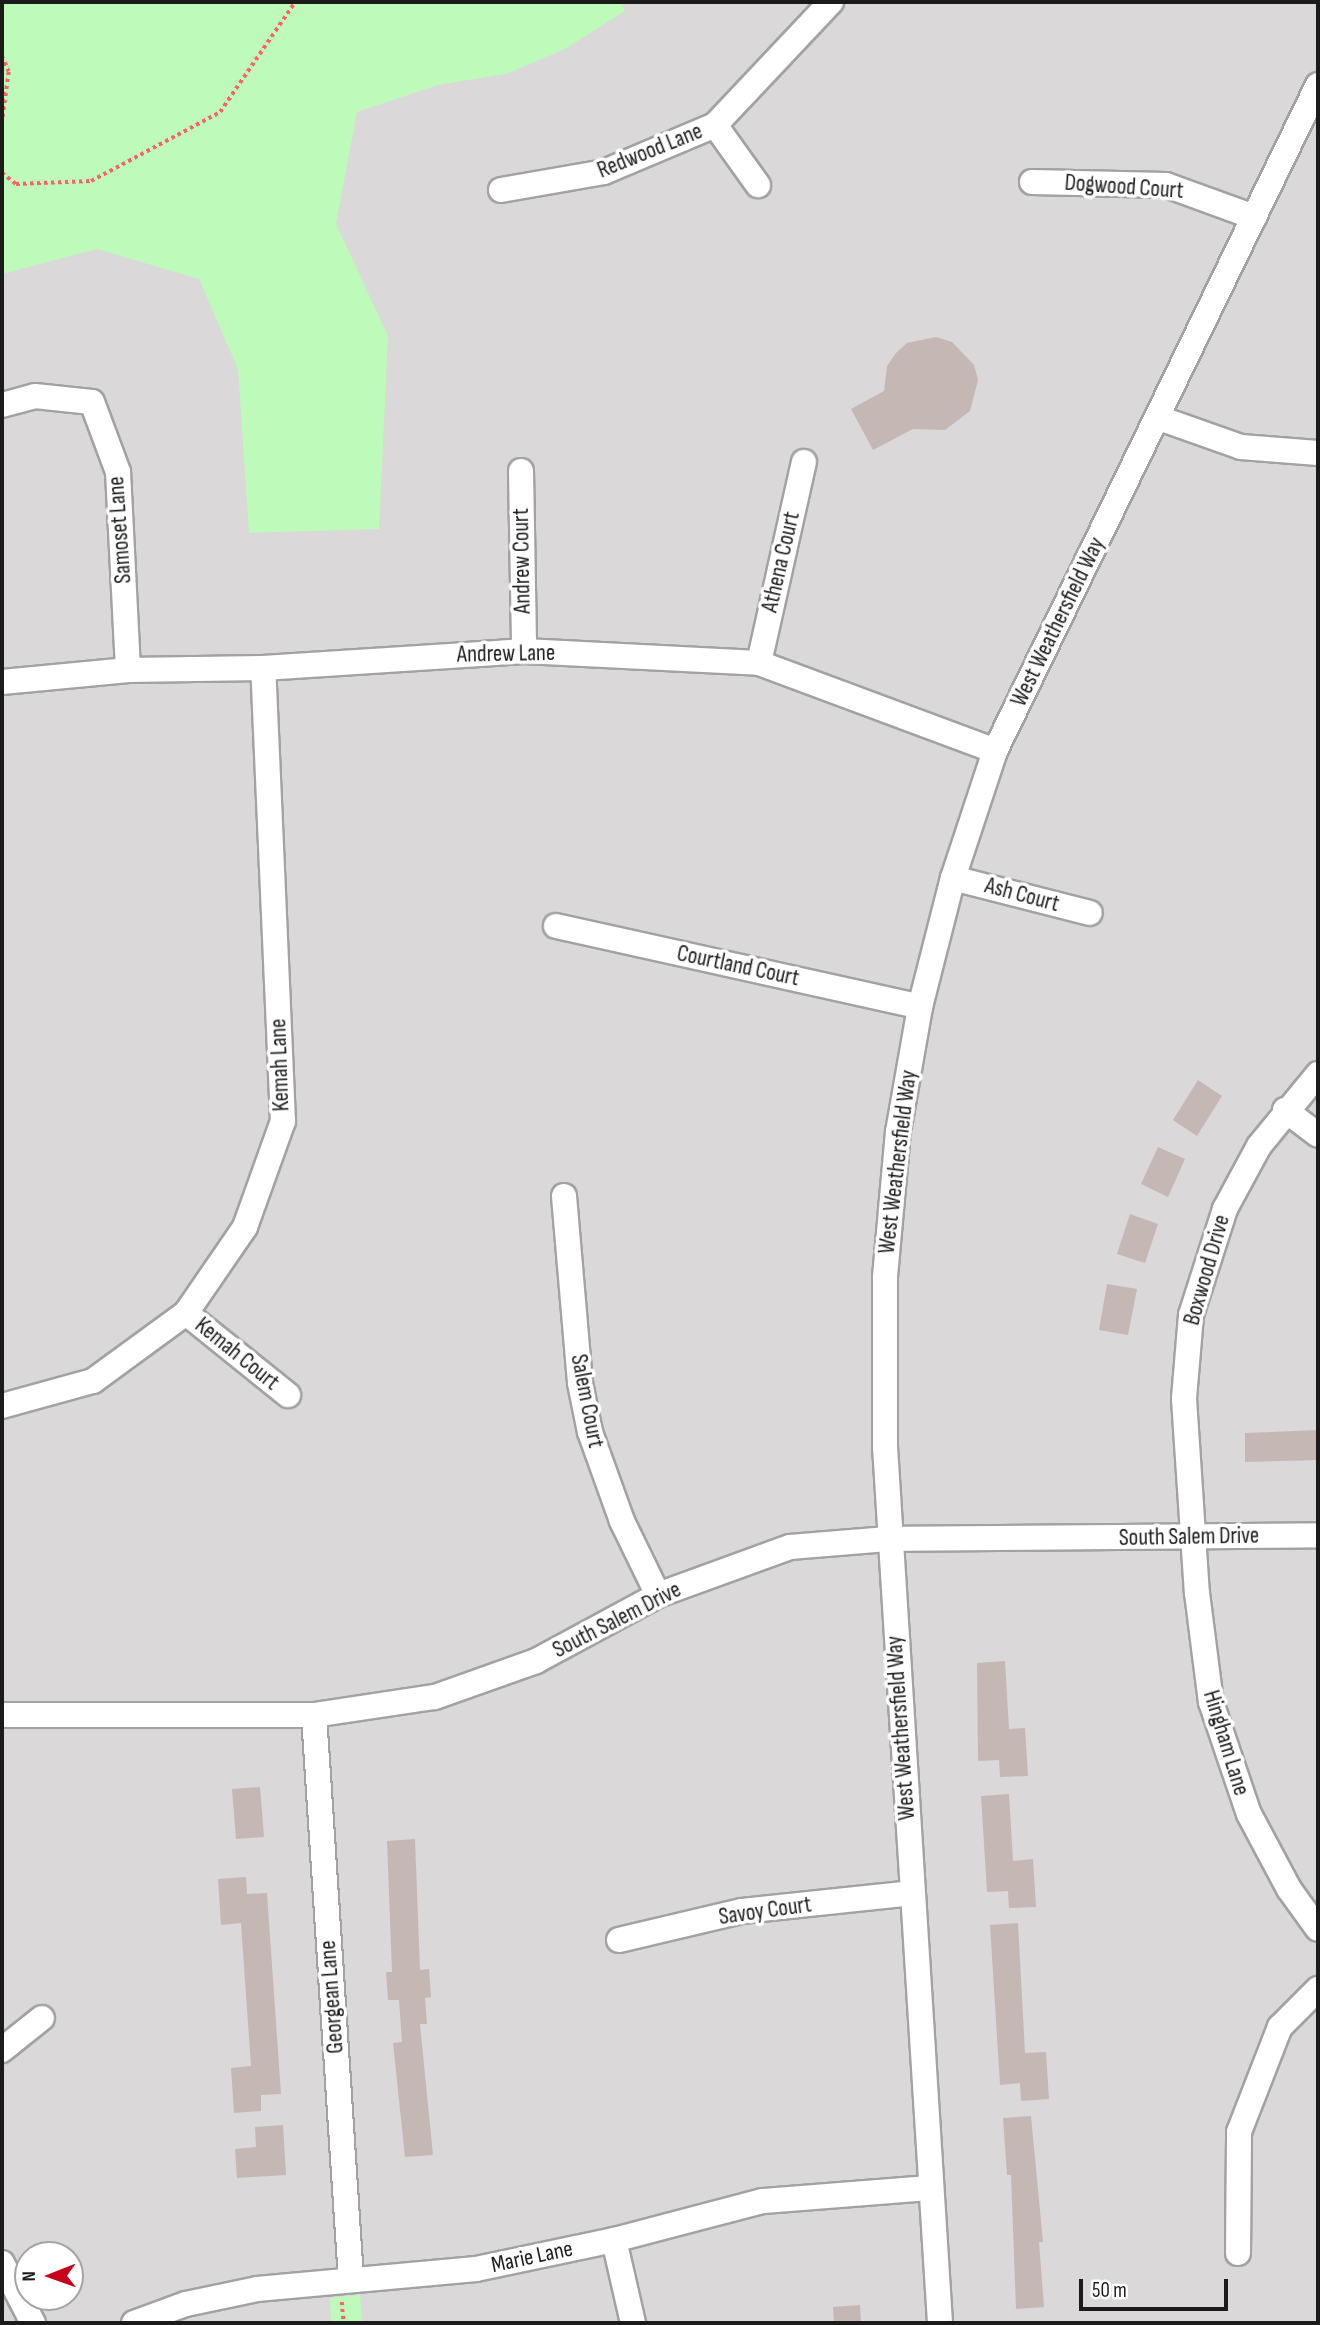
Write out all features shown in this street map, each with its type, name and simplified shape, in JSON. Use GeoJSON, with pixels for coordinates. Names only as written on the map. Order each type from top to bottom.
{"type":"FeatureCollection","features":[{"type":"Feature","properties":{"kind":"street","name":"Redwood Lane"},"geometry":{"type":"LineString","coordinates":[[501,190],[604,173],[715,125],[820,6]]}},
{"type":"Feature","properties":{"kind":"street","name":"West Weathersfield Way"},"geometry":{"type":"LineString","coordinates":[[940,2323],[888,1539],[884,1395],[888,1226],[898,1132],[920,1007],[953,878],[995,751],[1159,418],[1254,217],[1309,127],[1318,85]]}},
{"type":"Feature","properties":{"kind":"street","name":"Redwood Lane"},"geometry":{"type":"LineString","coordinates":[[715,125],[758,185]]}},
{"type":"Feature","properties":{"kind":"street","name":"Dogwood Court"},"geometry":{"type":"LineString","coordinates":[[1032,182],[1166,185],[1254,217]]}},
{"type":"Feature","properties":{"kind":"street","name":"Samoset Lane"},"geometry":{"type":"LineString","coordinates":[[2,405],[35,396],[92,402],[118,472],[128,670]]}},
{"type":"Feature","properties":{"kind":"street"},"geometry":{"type":"LineString","coordinates":[[1159,418],[1241,447],[1318,453]]}},
{"type":"Feature","properties":{"kind":"street","name":"Athena Court"},"geometry":{"type":"LineString","coordinates":[[759,663],[804,462]]}},
{"type":"Feature","properties":{"kind":"street","name":"Andrew Court"},"geometry":{"type":"LineString","coordinates":[[521,471],[524,651]]}},
{"type":"Feature","properties":{"kind":"street","name":"Andrew Lane"},"geometry":{"type":"LineString","coordinates":[[2,682],[128,670],[263,668],[524,651],[759,663],[995,751]]}},
{"type":"Feature","properties":{"kind":"street","name":"Kemah Lane"},"geometry":{"type":"LineString","coordinates":[[2,1406],[93,1381],[186,1313],[245,1227],[283,1121],[263,668]]}},
{"type":"Feature","properties":{"kind":"street","name":"Ash Court"},"geometry":{"type":"LineString","coordinates":[[953,878],[1090,913]]}},
{"type":"Feature","properties":{"kind":"street","name":"Courtland Court"},"geometry":{"type":"LineString","coordinates":[[556,926],[920,1007]]}},
{"type":"Feature","properties":{"kind":"street","name":"Boxwood Drive"},"geometry":{"type":"LineString","coordinates":[[1194,1537],[1184,1399],[1194,1303],[1224,1209],[1259,1146],[1285,1110],[1318,1074]]}},
{"type":"Feature","properties":{"kind":"street"},"geometry":{"type":"LineString","coordinates":[[1285,1110],[1318,1135]]}},
{"type":"Feature","properties":{"kind":"street","name":"Salem Court"},"geometry":{"type":"LineString","coordinates":[[564,1196],[580,1383],[590,1432],[622,1521],[658,1595]]}},
{"type":"Feature","properties":{"kind":"street","name":"Kemah Court"},"geometry":{"type":"LineString","coordinates":[[186,1313],[288,1395]]}},
{"type":"Feature","properties":{"kind":"street","name":"South Salem Drive"},"geometry":{"type":"LineString","coordinates":[[2,1715],[314,1714],[402,1704],[491,1680],[658,1595],[790,1547],[888,1539],[1318,1535]]}},
{"type":"Feature","properties":{"kind":"street","name":"Hingham Lane"},"geometry":{"type":"LineString","coordinates":[[1194,1537],[1205,1673],[1232,1771],[1268,1853],[1318,1929]]}},
{"type":"Feature","properties":{"kind":"street","name":"Georgean Lane"},"geometry":{"type":"LineString","coordinates":[[314,1714],[351,2279]]}},
{"type":"Feature","properties":{"kind":"street","name":"Savoy Court"},"geometry":{"type":"LineString","coordinates":[[619,1940],[742,1911],[912,1893]]}},
{"type":"Feature","properties":{"kind":"street"},"geometry":{"type":"LineString","coordinates":[[1238,2253],[1239,2132],[1280,2027],[1318,1989]]}},
{"type":"Feature","properties":{"kind":"street"},"geometry":{"type":"LineString","coordinates":[[2,2050],[42,2018]]}},
{"type":"Feature","properties":{"kind":"street","name":"Marie Lane"},"geometry":{"type":"LineString","coordinates":[[134,2323],[220,2296],[351,2279],[476,2269],[614,2240],[763,2201],[929,2188]]}},
{"type":"Feature","properties":{"kind":"street"},"geometry":{"type":"LineString","coordinates":[[614,2240],[633,2323]]}},
{"type":"Feature","properties":{"kind":"street"},"geometry":{"type":"LineString","coordinates":[[2,2263],[33,2323]]}},
{"type":"Feature","properties":{"kind":"path"},"geometry":{"type":"LineString","coordinates":[[2,173],[16,184],[92,181],[220,112],[295,2]]}},
{"type":"Feature","properties":{"kind":"path"},"geometry":{"type":"LineString","coordinates":[[2,56],[9,72],[2,122]]}},
{"type":"Feature","properties":{"kind":"shaded area"},"geometry":{"type":"Polygon","coordinates":[[[2,2],[1318,2],[1318,2323],[2,2323],[2,2]]]}},
{"type":"Feature","properties":{"kind":"green space"},"geometry":{"type":"Polygon","coordinates":[[[2,2],[621,2],[625,11],[565,49],[506,74],[438,85],[357,112],[336,224],[388,336],[379,529],[249,533],[238,369],[199,279],[97,249],[2,274],[2,2]]]}},
{"type":"Feature","properties":{"kind":"green space"},"geometry":{"type":"Polygon","coordinates":[[[360,2295],[362,2323],[331,2323],[330,2298],[360,2295]]]}},
{"type":"Feature","properties":{"kind":"building"},"geometry":{"type":"Polygon","coordinates":[[[936,337],[952,342],[974,365],[978,380],[970,411],[945,430],[913,429],[873,450],[851,409],[884,391],[887,366],[907,343],[936,337]]]}},
{"type":"Feature","properties":{"kind":"building"},"geometry":{"type":"Polygon","coordinates":[[[1198,1080],[1222,1096],[1197,1136],[1173,1120],[1198,1080]]]}},
{"type":"Feature","properties":{"kind":"building"},"geometry":{"type":"Polygon","coordinates":[[[1158,1147],[1185,1159],[1168,1197],[1141,1184],[1158,1147]]]}},
{"type":"Feature","properties":{"kind":"building"},"geometry":{"type":"Polygon","coordinates":[[[1130,1214],[1158,1224],[1145,1263],[1117,1254],[1130,1214]]]}},
{"type":"Feature","properties":{"kind":"building"},"geometry":{"type":"Polygon","coordinates":[[[1107,1284],[1137,1289],[1128,1335],[1099,1330],[1107,1284]]]}},
{"type":"Feature","properties":{"kind":"building"},"geometry":{"type":"Polygon","coordinates":[[[1318,1430],[1318,1460],[1245,1462],[1245,1433],[1318,1430]]]}},
{"type":"Feature","properties":{"kind":"building"},"geometry":{"type":"Polygon","coordinates":[[[1005,1661],[1009,1729],[1025,1728],[1028,1776],[1000,1777],[999,1760],[978,1761],[977,1663],[1005,1661]]]}},
{"type":"Feature","properties":{"kind":"building"},"geometry":{"type":"Polygon","coordinates":[[[260,1787],[264,1837],[236,1839],[232,1789],[260,1787]]]}},
{"type":"Feature","properties":{"kind":"building"},"geometry":{"type":"Polygon","coordinates":[[[1009,1794],[1013,1861],[1033,1859],[1036,1907],[1009,1908],[1008,1891],[987,1892],[981,1796],[1009,1794]]]}},
{"type":"Feature","properties":{"kind":"building"},"geometry":{"type":"Polygon","coordinates":[[[415,1839],[420,1970],[429,1969],[431,1997],[425,1998],[427,2024],[420,2024],[433,2155],[405,2157],[393,2043],[402,2042],[399,2000],[388,2000],[386,1972],[392,1972],[387,1841],[415,1839]]]}},
{"type":"Feature","properties":{"kind":"building"},"geometry":{"type":"Polygon","coordinates":[[[246,1877],[247,1894],[267,1893],[281,2094],[261,2095],[261,2111],[234,2113],[231,2068],[251,2066],[241,1923],[221,1925],[218,1879],[246,1877]]]}},
{"type":"Feature","properties":{"kind":"building"},"geometry":{"type":"Polygon","coordinates":[[[1018,1923],[1025,2053],[1046,2052],[1049,2099],[1021,2101],[1020,2083],[1000,2085],[990,1925],[1018,1923]]]}},
{"type":"Feature","properties":{"kind":"building"},"geometry":{"type":"Polygon","coordinates":[[[1031,2116],[1043,2242],[1039,2242],[1044,2307],[1016,2309],[1011,2175],[1007,2175],[1003,2118],[1031,2116]]]}},
{"type":"Feature","properties":{"kind":"building"},"geometry":{"type":"Polygon","coordinates":[[[283,2125],[286,2175],[237,2178],[235,2149],[256,2147],[255,2127],[283,2125]]]}},
{"type":"Feature","properties":{"kind":"building"},"geometry":{"type":"Polygon","coordinates":[[[860,2305],[861,2323],[834,2323],[833,2307],[860,2305]]]}}]}
